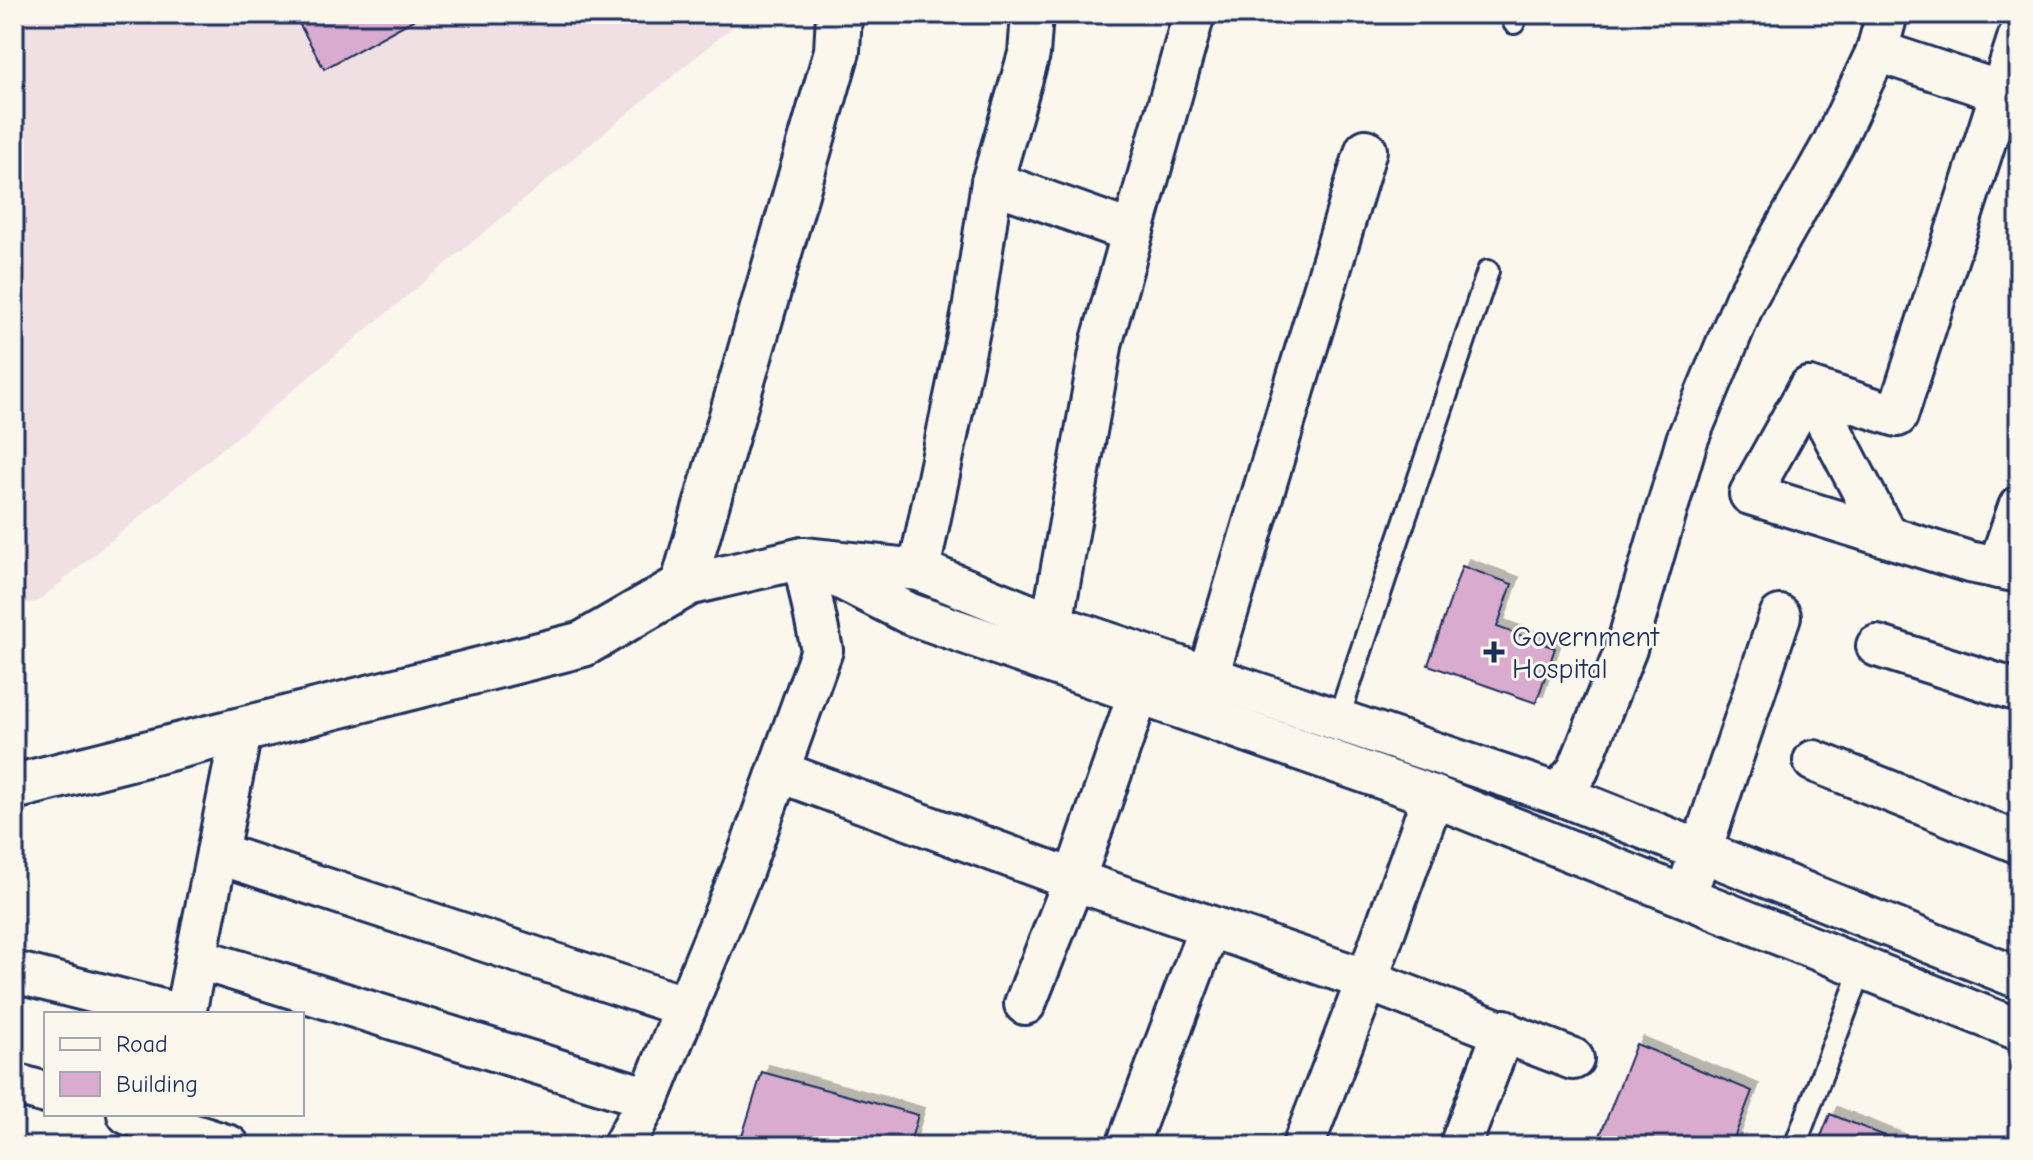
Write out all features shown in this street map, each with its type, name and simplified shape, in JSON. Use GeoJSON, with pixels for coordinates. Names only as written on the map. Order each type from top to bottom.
{"type":"FeatureCollection","features":[{"type":"Feature","properties":{"kind":"street"},"geometry":{"type":"LineString","coordinates":[[683,586],[837,51],[839,14]]}},
{"type":"Feature","properties":{"kind":"street"},"geometry":{"type":"LineString","coordinates":[[919,570],[973,311],[992,182],[1029,54],[1032,14]]}},
{"type":"Feature","properties":{"kind":"street"},"geometry":{"type":"LineString","coordinates":[[1052,624],[1102,341],[1194,14]]}},
{"type":"Feature","properties":{"kind":"street"},"geometry":{"type":"LineString","coordinates":[[1558,794],[1578,770],[1626,649],[1687,440],[1745,300],[1833,144],[1882,33],[2011,94]]}},
{"type":"Feature","properties":{"kind":"street"},"geometry":{"type":"LineString","coordinates":[[1809,388],[1897,416],[2011,94],[2019,36]]}},
{"type":"Feature","properties":{"kind":"street"},"geometry":{"type":"LineString","coordinates":[[1208,676],[1366,150]]}},
{"type":"Feature","properties":{"kind":"street"},"geometry":{"type":"LineString","coordinates":[[992,182],[1132,232]]}},
{"type":"Feature","properties":{"kind":"street"},"geometry":{"type":"LineString","coordinates":[[1809,388],[1750,494],[2009,570],[2019,507]]}},
{"type":"Feature","properties":{"kind":"street"},"geometry":{"type":"LineString","coordinates":[[1809,388],[1886,536]]}},
{"type":"Feature","properties":{"kind":"street"},"geometry":{"type":"LineString","coordinates":[[803,558],[910,614],[1433,796],[2019,1030]]}},
{"type":"Feature","properties":{"kind":"street"},"geometry":{"type":"LineString","coordinates":[[623,1146],[649,1098],[686,1007],[780,772],[822,650],[803,558]]}},
{"type":"Feature","properties":{"kind":"street"},"geometry":{"type":"LineString","coordinates":[[14,787],[583,644],[683,586],[803,558],[919,570],[1052,624],[1558,794],[2019,978]]}},
{"type":"Feature","properties":{"kind":"street"},"geometry":{"type":"LineString","coordinates":[[1685,898],[1780,616]]}},
{"type":"Feature","properties":{"kind":"street"},"geometry":{"type":"LineString","coordinates":[[1877,646],[2019,691]]}},
{"type":"Feature","properties":{"kind":"street"},"geometry":{"type":"LineString","coordinates":[[1025,1004],[1074,880],[1138,695]]}},
{"type":"Feature","properties":{"kind":"street"},"geometry":{"type":"LineString","coordinates":[[185,1012],[241,732]]}},
{"type":"Feature","properties":{"kind":"street"},"geometry":{"type":"LineString","coordinates":[[1814,761],[2019,843]]}},
{"type":"Feature","properties":{"kind":"street"},"geometry":{"type":"LineString","coordinates":[[780,772],[1209,928],[1367,980],[1573,1059]]}},
{"type":"Feature","properties":{"kind":"street"},"geometry":{"type":"LineString","coordinates":[[1303,1146],[1433,796]]}},
{"type":"Feature","properties":{"kind":"street"},"geometry":{"type":"LineString","coordinates":[[217,853],[686,1007]]}},
{"type":"Feature","properties":{"kind":"street"},"geometry":{"type":"LineString","coordinates":[[1127,1146],[1209,928]]}},
{"type":"Feature","properties":{"kind":"street"},"geometry":{"type":"LineString","coordinates":[[196,958],[649,1098]]}},
{"type":"Feature","properties":{"kind":"street"},"geometry":{"type":"LineString","coordinates":[[14,972],[170,1012]]}},
{"type":"Feature","properties":{"kind":"street"},"geometry":{"type":"LineString","coordinates":[[1460,1146],[1504,1030]]}},
{"type":"Feature","properties":{"kind":"street"},"geometry":{"type":"LineString","coordinates":[[14,1084],[44,1092]]}},
{"type":"Feature","properties":{"kind":"street"},"geometry":{"type":"LineString","coordinates":[[154,1124],[229,1146]]}},
{"type":"Feature","properties":{"kind":"lane"},"geometry":{"type":"LineString","coordinates":[[1338,720],[1488,271]]}},
{"type":"Feature","properties":{"kind":"lane"},"geometry":{"type":"LineString","coordinates":[[1795,1146],[1862,968]]}},
{"type":"Feature","properties":{"kind":"shaded area"},"geometry":{"type":"Polygon","coordinates":[[[14,14],[748,14],[37,602],[14,605],[14,14]]]}},
{"type":"Feature","properties":{"kind":"building"},"geometry":{"type":"Polygon","coordinates":[[[294,14],[424,14],[324,69],[294,14]]]}},
{"type":"Feature","properties":{"kind":"building"},"geometry":{"type":"Polygon","coordinates":[[[1462,566],[1512,584],[1497,627],[1555,648],[1536,703],[1428,665],[1462,566]]]}},
{"type":"Feature","properties":{"kind":"building"},"geometry":{"type":"Polygon","coordinates":[[[1636,1044],[1752,1091],[1731,1146],[1596,1146],[1636,1044]]]}},
{"type":"Feature","properties":{"kind":"building"},"geometry":{"type":"Polygon","coordinates":[[[762,1072],[918,1115],[909,1146],[739,1146],[762,1072]]]}},
{"type":"Feature","properties":{"kind":"building"},"geometry":{"type":"Polygon","coordinates":[[[1830,1114],[1910,1146],[1817,1146],[1830,1114]]]}},
{"type":"Feature","properties":{"kind":"place","name":"Government Hospital"},"geometry":{"type":"Point","coordinates":[1494,652]}}]}
